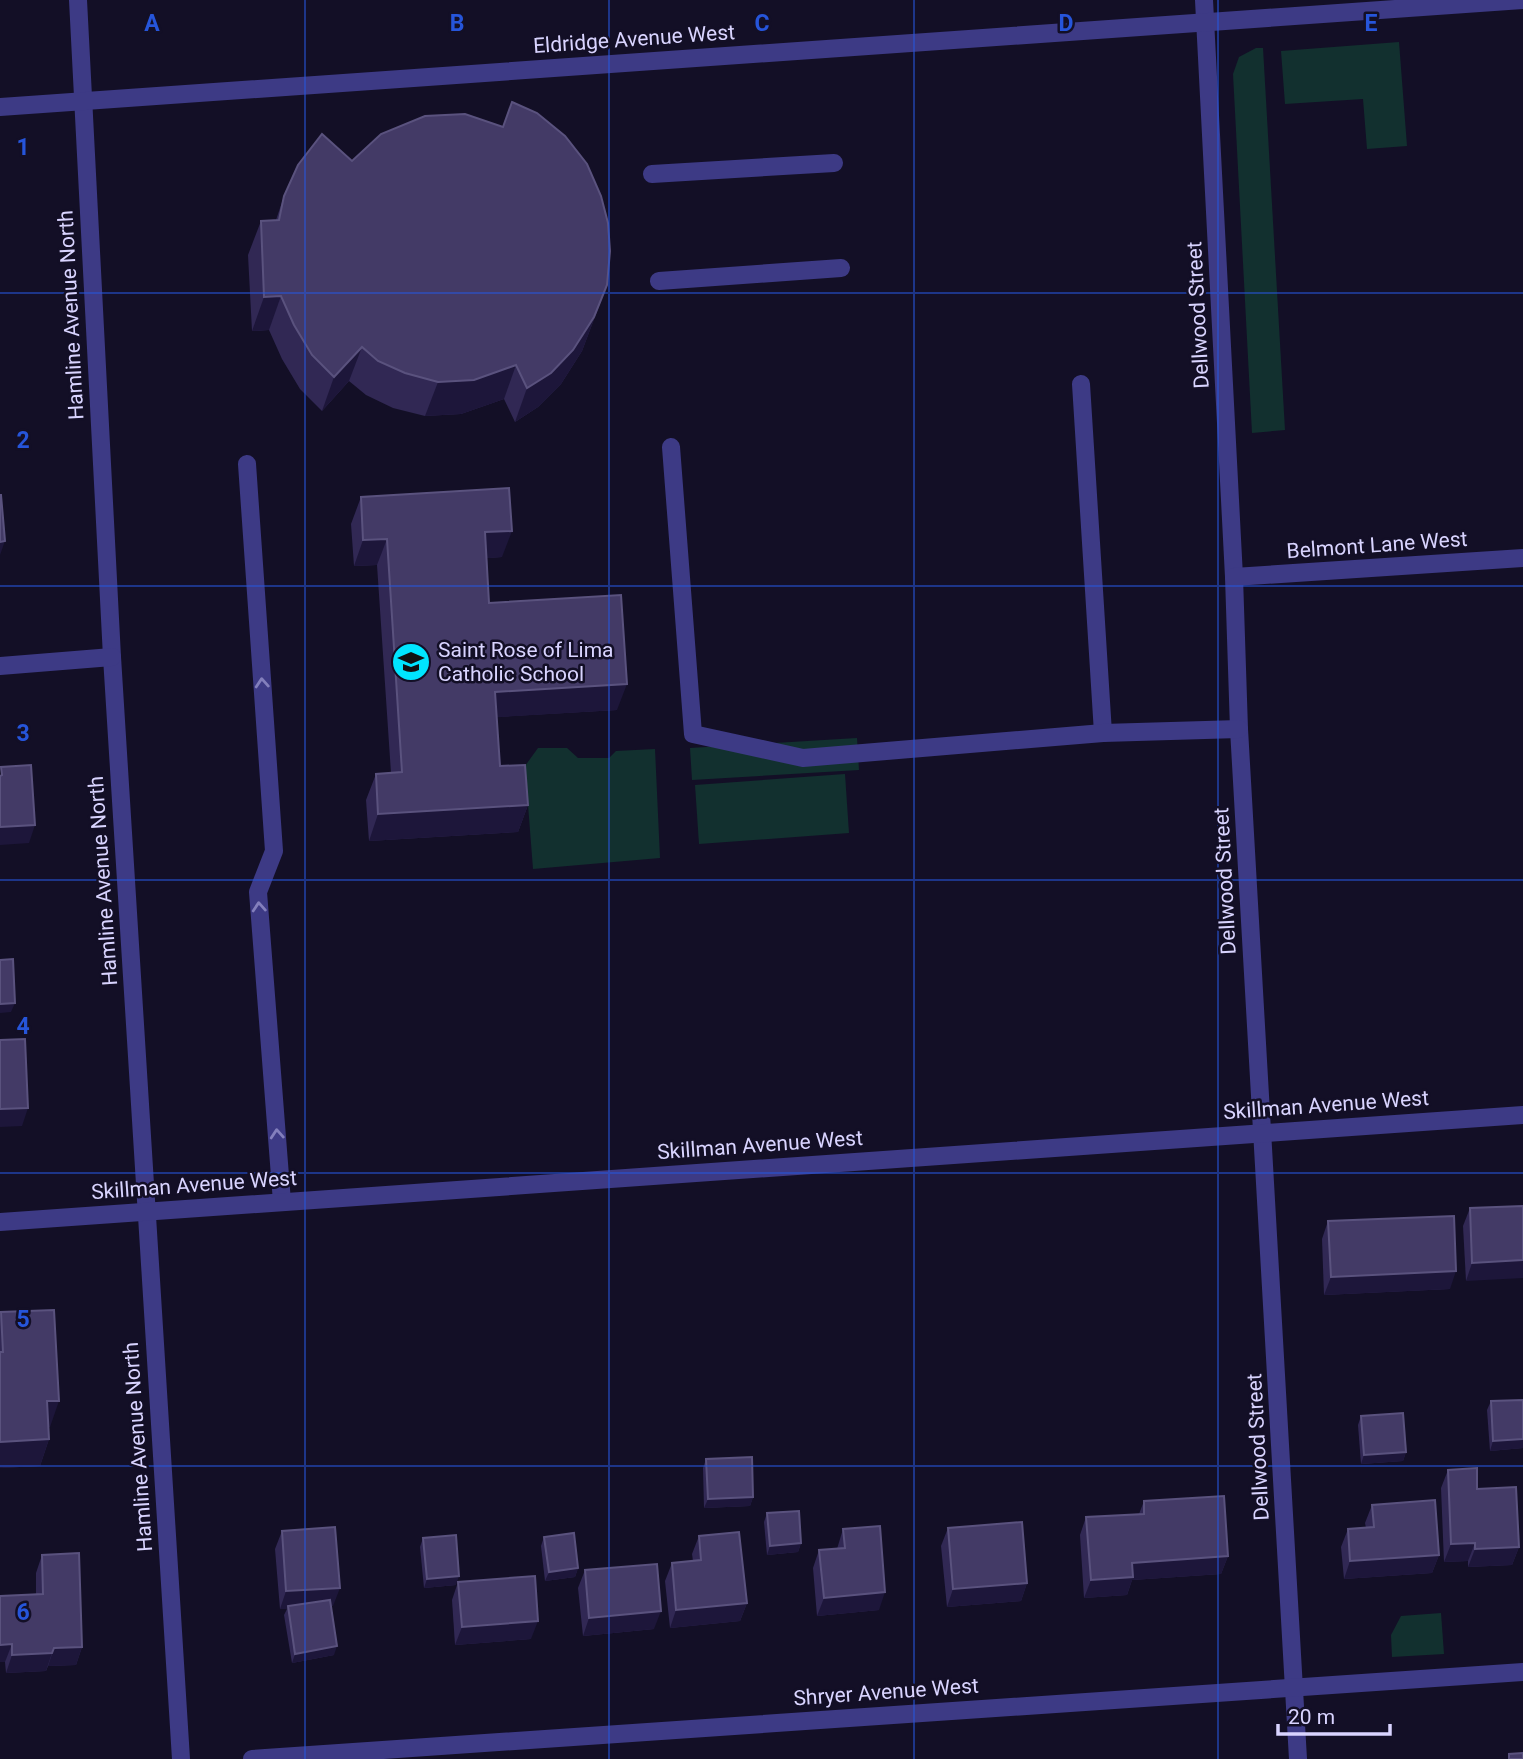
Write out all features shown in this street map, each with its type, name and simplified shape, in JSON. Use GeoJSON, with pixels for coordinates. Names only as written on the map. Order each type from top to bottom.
{"type":"FeatureCollection","features":[{"type":"Feature","properties":{"kind":"street","name":"Hamline Avenue North"},"geometry":{"type":"LineString","coordinates":[[78,0],[111,657],[181,1759]]}},
{"type":"Feature","properties":{"kind":"street","name":"Dellwood Street"},"geometry":{"type":"LineString","coordinates":[[1204,0],[1234,577],[1239,729],[1298,1759]]}},
{"type":"Feature","properties":{"kind":"street","name":"Eldridge Avenue West"},"geometry":{"type":"LineString","coordinates":[[0,107],[1523,0]]}},
{"type":"Feature","properties":{"kind":"street"},"geometry":{"type":"LineString","coordinates":[[652,174],[834,163]]}},
{"type":"Feature","properties":{"kind":"street"},"geometry":{"type":"LineString","coordinates":[[659,281],[841,268]]}},
{"type":"Feature","properties":{"kind":"street"},"geometry":{"type":"LineString","coordinates":[[1082,384],[1103,733]]}},
{"type":"Feature","properties":{"kind":"street"},"geometry":{"type":"LineString","coordinates":[[671,447],[693,734],[803,758],[1103,733],[1239,729]]}},
{"type":"Feature","properties":{"kind":"street"},"geometry":{"type":"LineString","coordinates":[[247,464],[274,851],[258,892],[282,1202]]}},
{"type":"Feature","properties":{"kind":"street","name":"Belmont Lane West"},"geometry":{"type":"LineString","coordinates":[[1234,577],[1523,558]]}},
{"type":"Feature","properties":{"kind":"street"},"geometry":{"type":"LineString","coordinates":[[0,666],[111,657]]}},
{"type":"Feature","properties":{"kind":"street","name":"Skillman Avenue West"},"geometry":{"type":"LineString","coordinates":[[0,1222],[1523,1115]]}},
{"type":"Feature","properties":{"kind":"street","name":"Shryer Avenue West"},"geometry":{"type":"LineString","coordinates":[[252,1759],[1523,1672]]}},
{"type":"Feature","properties":{"kind":"green space"},"geometry":{"type":"Polygon","coordinates":[[[1399,42],[1407,146],[1367,149],[1363,99],[1285,104],[1281,51],[1399,42]]]}},
{"type":"Feature","properties":{"kind":"green space"},"geometry":{"type":"Polygon","coordinates":[[[1256,48],[1263,48],[1285,430],[1252,433],[1233,74],[1239,57],[1256,48]]]}},
{"type":"Feature","properties":{"kind":"green space"},"geometry":{"type":"Polygon","coordinates":[[[857,738],[859,770],[692,780],[690,748],[857,738]]]}},
{"type":"Feature","properties":{"kind":"green space"},"geometry":{"type":"Polygon","coordinates":[[[538,748],[567,748],[578,758],[609,758],[616,751],[655,749],[660,858],[533,869],[525,766],[538,748]]]}},
{"type":"Feature","properties":{"kind":"green space"},"geometry":{"type":"Polygon","coordinates":[[[845,774],[849,833],[699,844],[695,785],[845,774]]]}},
{"type":"Feature","properties":{"kind":"green space"},"geometry":{"type":"Polygon","coordinates":[[[1441,1613],[1444,1654],[1392,1657],[1391,1635],[1401,1616],[1441,1613]]]}},
{"type":"Feature","properties":{"kind":"building"},"geometry":{"type":"Polygon","coordinates":[[[512,102],[537,113],[565,136],[587,164],[601,196],[608,223],[610,251],[607,285],[594,317],[573,350],[551,373],[527,388],[516,365],[474,380],[438,382],[405,373],[378,361],[362,347],[334,377],[312,355],[281,296],[264,297],[261,221],[279,220],[284,196],[298,165],[322,134],[352,161],[381,134],[425,116],[465,114],[503,127],[512,102]]]}},
{"type":"Feature","properties":{"kind":"building"},"geometry":{"type":"Polygon","coordinates":[[[509,488],[512,531],[485,532],[489,603],[621,595],[627,684],[495,692],[500,766],[525,765],[528,805],[378,814],[376,774],[402,772],[387,539],[363,540],[361,497],[509,488]]]}},
{"type":"Feature","properties":{"kind":"building"},"geometry":{"type":"Polygon","coordinates":[[[0,495],[5,541],[0,542],[0,495]]]}},
{"type":"Feature","properties":{"kind":"building"},"geometry":{"type":"Polygon","coordinates":[[[31,765],[35,825],[0,827],[1,767],[31,765]]]}},
{"type":"Feature","properties":{"kind":"building"},"geometry":{"type":"Polygon","coordinates":[[[13,959],[15,1003],[0,1004],[0,960],[13,959]]]}},
{"type":"Feature","properties":{"kind":"building"},"geometry":{"type":"Polygon","coordinates":[[[25,1039],[28,1108],[0,1109],[0,1040],[25,1039]]]}},
{"type":"Feature","properties":{"kind":"building"},"geometry":{"type":"Polygon","coordinates":[[[1523,1206],[1523,1260],[1472,1263],[1470,1208],[1523,1206]]]}},
{"type":"Feature","properties":{"kind":"building"},"geometry":{"type":"Polygon","coordinates":[[[1454,1216],[1456,1271],[1331,1277],[1328,1221],[1454,1216]]]}},
{"type":"Feature","properties":{"kind":"building"},"geometry":{"type":"Polygon","coordinates":[[[54,1310],[59,1401],[47,1401],[49,1439],[0,1442],[0,1352],[3,1352],[1,1312],[54,1310]]]}},
{"type":"Feature","properties":{"kind":"building"},"geometry":{"type":"Polygon","coordinates":[[[1523,1400],[1523,1439],[1493,1441],[1491,1401],[1523,1400]]]}},
{"type":"Feature","properties":{"kind":"building"},"geometry":{"type":"Polygon","coordinates":[[[1403,1413],[1406,1452],[1364,1455],[1361,1416],[1403,1413]]]}},
{"type":"Feature","properties":{"kind":"building"},"geometry":{"type":"Polygon","coordinates":[[[752,1457],[753,1497],[708,1499],[706,1459],[752,1457]]]}},
{"type":"Feature","properties":{"kind":"building"},"geometry":{"type":"Polygon","coordinates":[[[1477,1468],[1477,1489],[1516,1487],[1519,1547],[1475,1549],[1475,1543],[1451,1544],[1448,1470],[1477,1468]]]}},
{"type":"Feature","properties":{"kind":"building"},"geometry":{"type":"Polygon","coordinates":[[[1224,1496],[1228,1556],[1132,1563],[1133,1577],[1091,1580],[1086,1517],[1144,1514],[1144,1501],[1224,1496]]]}},
{"type":"Feature","properties":{"kind":"building"},"geometry":{"type":"Polygon","coordinates":[[[1435,1500],[1439,1555],[1350,1561],[1348,1529],[1374,1527],[1372,1505],[1435,1500]]]}},
{"type":"Feature","properties":{"kind":"building"},"geometry":{"type":"Polygon","coordinates":[[[799,1511],[801,1543],[770,1546],[767,1513],[799,1511]]]}},
{"type":"Feature","properties":{"kind":"building"},"geometry":{"type":"Polygon","coordinates":[[[1022,1522],[1027,1583],[953,1589],[948,1528],[1022,1522]]]}},
{"type":"Feature","properties":{"kind":"building"},"geometry":{"type":"Polygon","coordinates":[[[880,1526],[885,1592],[824,1598],[819,1550],[845,1548],[843,1529],[880,1526]]]}},
{"type":"Feature","properties":{"kind":"building"},"geometry":{"type":"Polygon","coordinates":[[[335,1527],[340,1588],[286,1591],[282,1531],[335,1527]]]}},
{"type":"Feature","properties":{"kind":"building"},"geometry":{"type":"Polygon","coordinates":[[[739,1532],[747,1603],[676,1610],[672,1563],[701,1560],[699,1536],[739,1532]]]}},
{"type":"Feature","properties":{"kind":"building"},"geometry":{"type":"Polygon","coordinates":[[[574,1533],[578,1568],[549,1572],[544,1537],[574,1533]]]}},
{"type":"Feature","properties":{"kind":"building"},"geometry":{"type":"Polygon","coordinates":[[[456,1535],[459,1576],[427,1579],[423,1538],[456,1535]]]}},
{"type":"Feature","properties":{"kind":"building"},"geometry":{"type":"Polygon","coordinates":[[[79,1553],[82,1647],[54,1648],[52,1653],[12,1655],[12,1644],[0,1645],[0,1596],[43,1594],[42,1555],[79,1553]]]}},
{"type":"Feature","properties":{"kind":"building"},"geometry":{"type":"Polygon","coordinates":[[[657,1564],[661,1611],[589,1618],[585,1570],[657,1564]]]}},
{"type":"Feature","properties":{"kind":"building"},"geometry":{"type":"Polygon","coordinates":[[[535,1576],[538,1621],[462,1627],[458,1582],[535,1576]]]}},
{"type":"Feature","properties":{"kind":"building"},"geometry":{"type":"Polygon","coordinates":[[[330,1600],[337,1646],[295,1654],[288,1606],[330,1600]]]}},
{"type":"Feature","properties":{"kind":"building"},"geometry":{"type":"Polygon","coordinates":[[[1523,1753],[1523,1759],[1509,1759],[1509,1754],[1523,1753]]]}},
{"type":"Feature","properties":{"kind":"place","name":"Saint Rose of Lima Catholic School"},"geometry":{"type":"Point","coordinates":[411,662]}}]}
